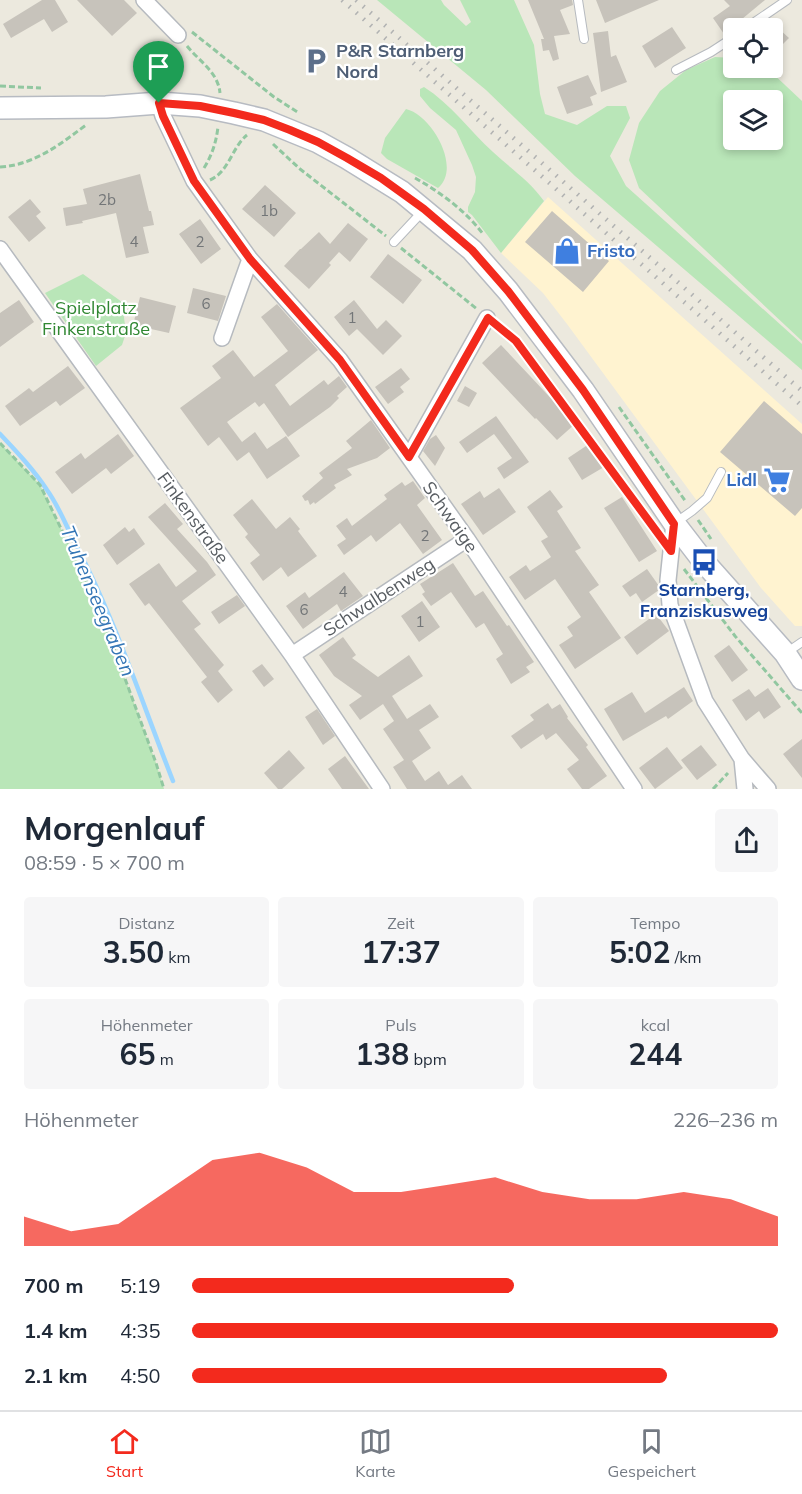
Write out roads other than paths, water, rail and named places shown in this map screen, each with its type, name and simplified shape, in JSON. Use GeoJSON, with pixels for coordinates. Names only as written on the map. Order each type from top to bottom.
{"type":"FeatureCollection","features":[{"type":"Feature","properties":{"kind":"main road"},"geometry":{"type":"LineString","coordinates":[[0,108],[106,107],[159,103],[200,106],[264,120],[290,130],[318,142],[381,178],[424,209],[472,250],[508,291],[583,390],[674,524],[704,562],[793,648],[802,679]]}},
{"type":"Feature","properties":{"kind":"street"},"geometry":{"type":"LineString","coordinates":[[144,0],[178,35]]}},
{"type":"Feature","properties":{"kind":"street","name":"Schwaige"},"geometry":{"type":"LineString","coordinates":[[159,103],[163,116],[197,179],[250,259],[340,360],[467,539],[634,789]]}},
{"type":"Feature","properties":{"kind":"street","name":"Finkenstraße"},"geometry":{"type":"LineString","coordinates":[[0,249],[292,655],[382,789]]}},
{"type":"Feature","properties":{"kind":"street"},"geometry":{"type":"LineString","coordinates":[[222,338],[250,259]]}},
{"type":"Feature","properties":{"kind":"street"},"geometry":{"type":"LineString","coordinates":[[409,457],[488,318]]}},
{"type":"Feature","properties":{"kind":"street"},"geometry":{"type":"LineString","coordinates":[[674,524],[668,580],[670,605],[705,701],[742,759],[768,789]]}},
{"type":"Feature","properties":{"kind":"street","name":"Schwalbenweg"},"geometry":{"type":"LineString","coordinates":[[292,655],[467,539]]}},
{"type":"Feature","properties":{"kind":"street"},"geometry":{"type":"LineString","coordinates":[[742,759],[745,789]]}},
{"type":"Feature","properties":{"kind":"lane"},"geometry":{"type":"LineString","coordinates":[[578,0],[584,39]]}},
{"type":"Feature","properties":{"kind":"lane"},"geometry":{"type":"LineString","coordinates":[[761,18],[787,0]]}},
{"type":"Feature","properties":{"kind":"lane"},"geometry":{"type":"LineString","coordinates":[[676,69],[723,44]]}},
{"type":"Feature","properties":{"kind":"lane"},"geometry":{"type":"LineString","coordinates":[[394,242],[424,209]]}},
{"type":"Feature","properties":{"kind":"lane"},"geometry":{"type":"LineString","coordinates":[[674,524],[707,498],[721,472]]}},
{"type":"Feature","properties":{"kind":"waterway","name":"Truhenseegraben"},"geometry":{"type":"LineString","coordinates":[[0,434],[37,475],[51,496],[88,568],[114,628],[173,781]]}},
{"type":"Feature","properties":{"kind":"railway"},"geometry":{"type":"LineString","coordinates":[[342,0],[802,406]]}},
{"type":"Feature","properties":{"kind":"railway"},"geometry":{"type":"LineString","coordinates":[[356,0],[802,391]]}},
{"type":"Feature","properties":{"kind":"place","name":"P&R Starnberg Nord"},"geometry":{"type":"Point","coordinates":[316,61]}},
{"type":"Feature","properties":{"kind":"place","name":"Fristo"},"geometry":{"type":"Point","coordinates":[567,251]}},
{"type":"Feature","properties":{"kind":"place","name":"Lidl"},"geometry":{"type":"Point","coordinates":[777,480]}},
{"type":"Feature","properties":{"kind":"place","name":"Starnberg, Franziskusweg"},"geometry":{"type":"Point","coordinates":[704,562]}},
{"type":"Feature","properties":{"kind":"park label","name":"Spielplatz Finkenstraße"},"geometry":{"type":"Point","coordinates":[96,318]}}]}
